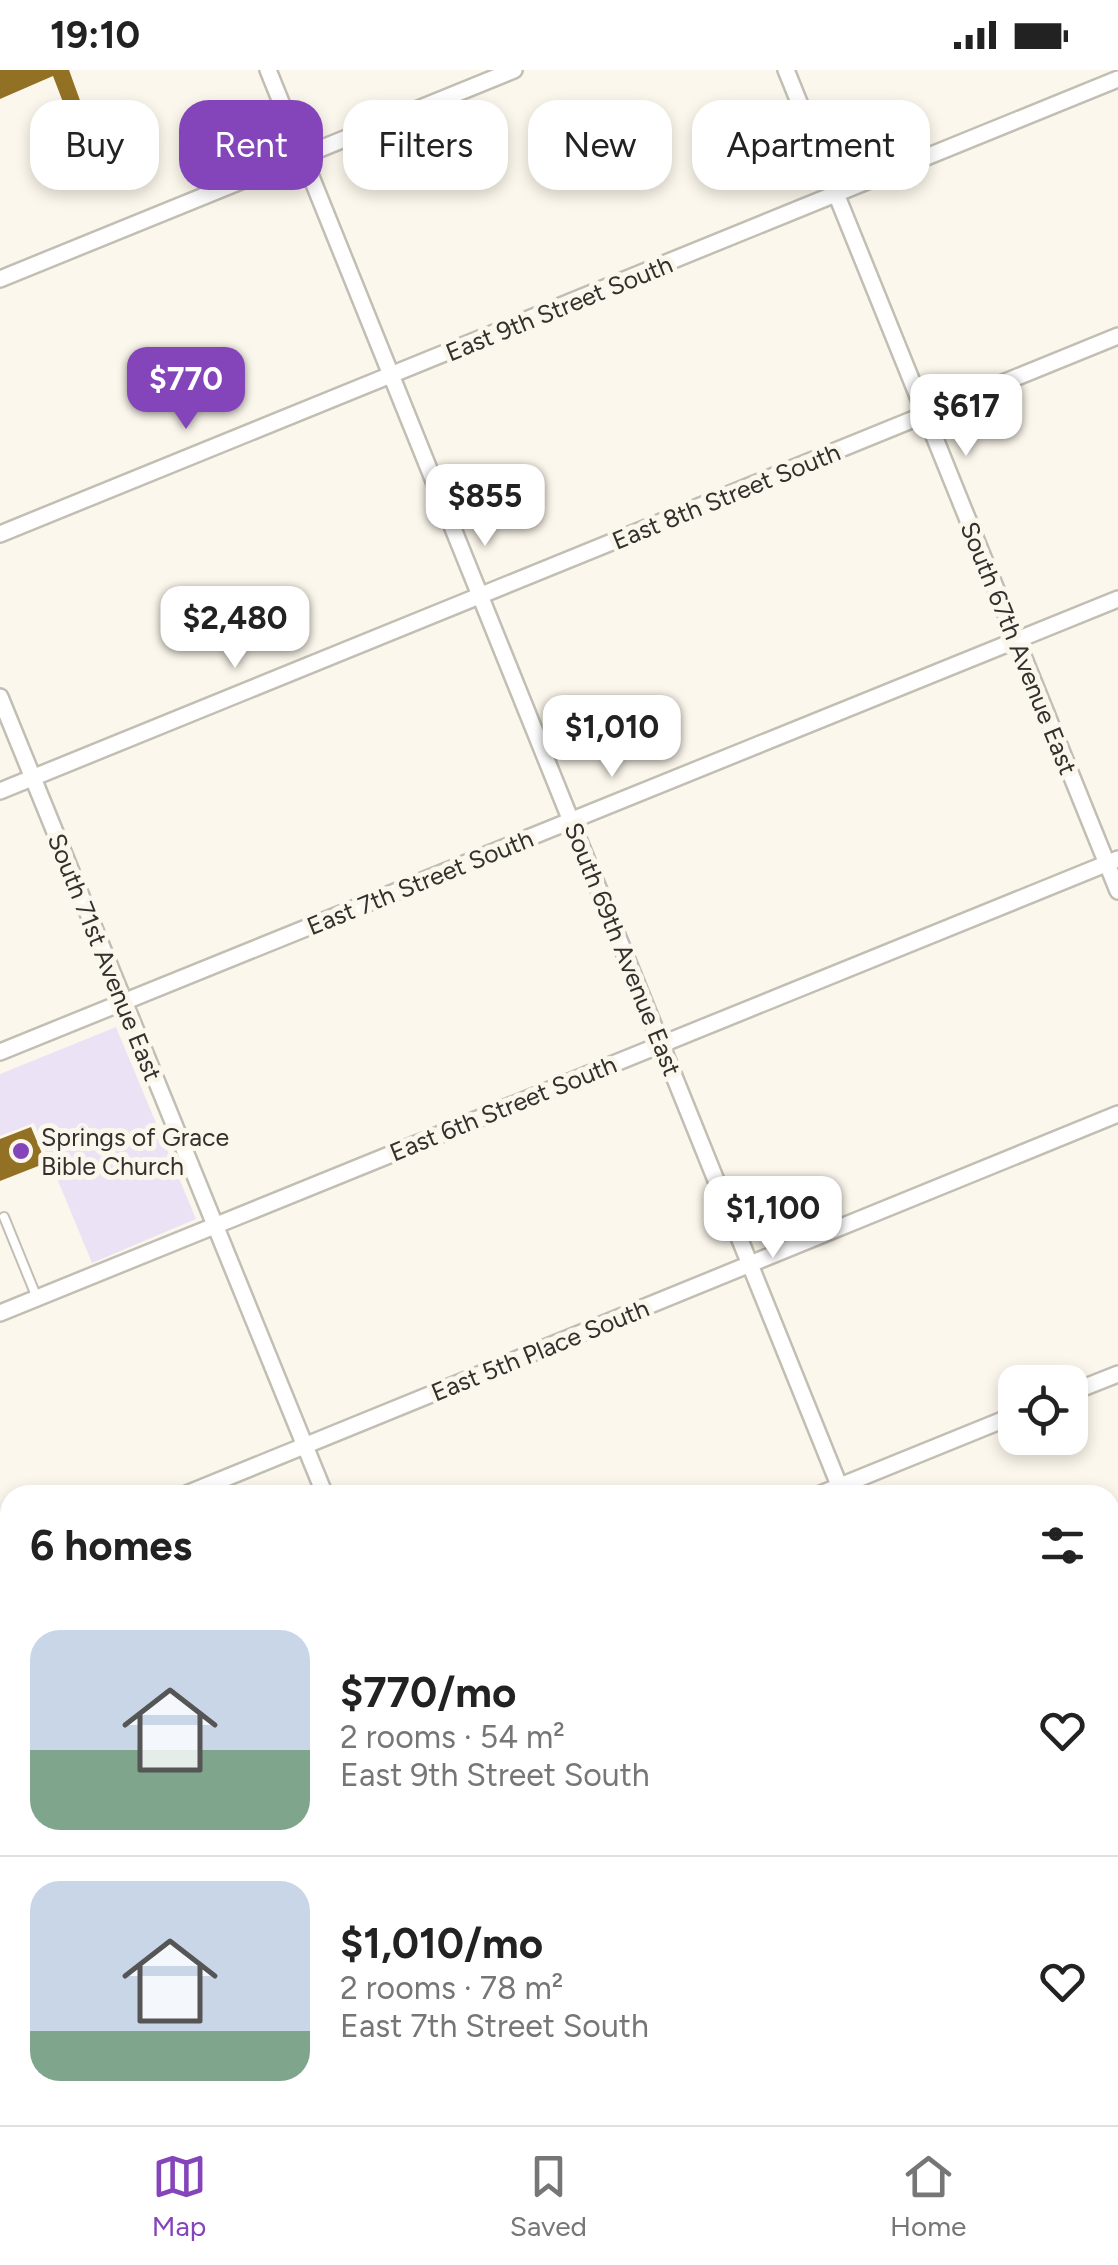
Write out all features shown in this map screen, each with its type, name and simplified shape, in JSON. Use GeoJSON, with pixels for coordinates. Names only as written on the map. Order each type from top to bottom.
{"type":"FeatureCollection","features":[{"type":"Feature","properties":{"kind":"street","name":"South 69th Avenue East"},"geometry":{"type":"LineString","coordinates":[[268,70],[280,100]]}},
{"type":"Feature","properties":{"kind":"street"},"geometry":{"type":"LineString","coordinates":[[323,147],[514,70]]}},
{"type":"Feature","properties":{"kind":"street","name":"South 67th Avenue East"},"geometry":{"type":"LineString","coordinates":[[786,70],[1015,641],[1113,861],[1118,890]]}},
{"type":"Feature","properties":{"kind":"street","name":"East 9th Street South"},"geometry":{"type":"LineString","coordinates":[[0,534],[1118,80]]}},
{"type":"Feature","properties":{"kind":"street"},"geometry":{"type":"LineString","coordinates":[[0,279],[219,190]]}},
{"type":"Feature","properties":{"kind":"street","name":"South 69th Avenue East"},"geometry":{"type":"LineString","coordinates":[[316,190],[840,1485]]}},
{"type":"Feature","properties":{"kind":"street","name":"East 8th Street South"},"geometry":{"type":"LineString","coordinates":[[0,791],[1118,336]]}},
{"type":"Feature","properties":{"kind":"street","name":"East 7th Street South"},"geometry":{"type":"LineString","coordinates":[[0,1052],[1118,599]]}},
{"type":"Feature","properties":{"kind":"street","name":"South 71st Avenue East"},"geometry":{"type":"LineString","coordinates":[[0,696],[321,1485]]}},
{"type":"Feature","properties":{"kind":"street","name":"East 6th Street South"},"geometry":{"type":"LineString","coordinates":[[0,1313],[1113,861]]}},
{"type":"Feature","properties":{"kind":"street","name":"East 5th Place South"},"geometry":{"type":"LineString","coordinates":[[208,1485],[1118,1114]]}},
{"type":"Feature","properties":{"kind":"street"},"geometry":{"type":"LineString","coordinates":[[1088,1386],[1118,1374]]}},
{"type":"Feature","properties":{"kind":"street"},"geometry":{"type":"LineString","coordinates":[[856,1485],[998,1423]]}},
{"type":"Feature","properties":{"kind":"lane"},"geometry":{"type":"LineString","coordinates":[[4,1218],[37,1298]]}},
{"type":"Feature","properties":{"kind":"shaded area"},"geometry":{"type":"Polygon","coordinates":[[[116,1027],[196,1219],[92,1263],[34,1123],[0,1136],[0,1074],[116,1027]]]}},
{"type":"Feature","properties":{"kind":"building"},"geometry":{"type":"Polygon","coordinates":[[[0,70],[69,70],[80,100],[62,100],[53,76],[0,99],[0,70]]]}},
{"type":"Feature","properties":{"kind":"building","name":"Springs of Grace Bible Church"},"geometry":{"type":"Polygon","coordinates":[[[31,1127],[46,1163],[0,1181],[0,1139],[31,1127]]]}},
{"type":"Feature","properties":{"kind":"place","name":"Springs of Grace Bible Church"},"geometry":{"type":"Point","coordinates":[21,1151]}}]}
